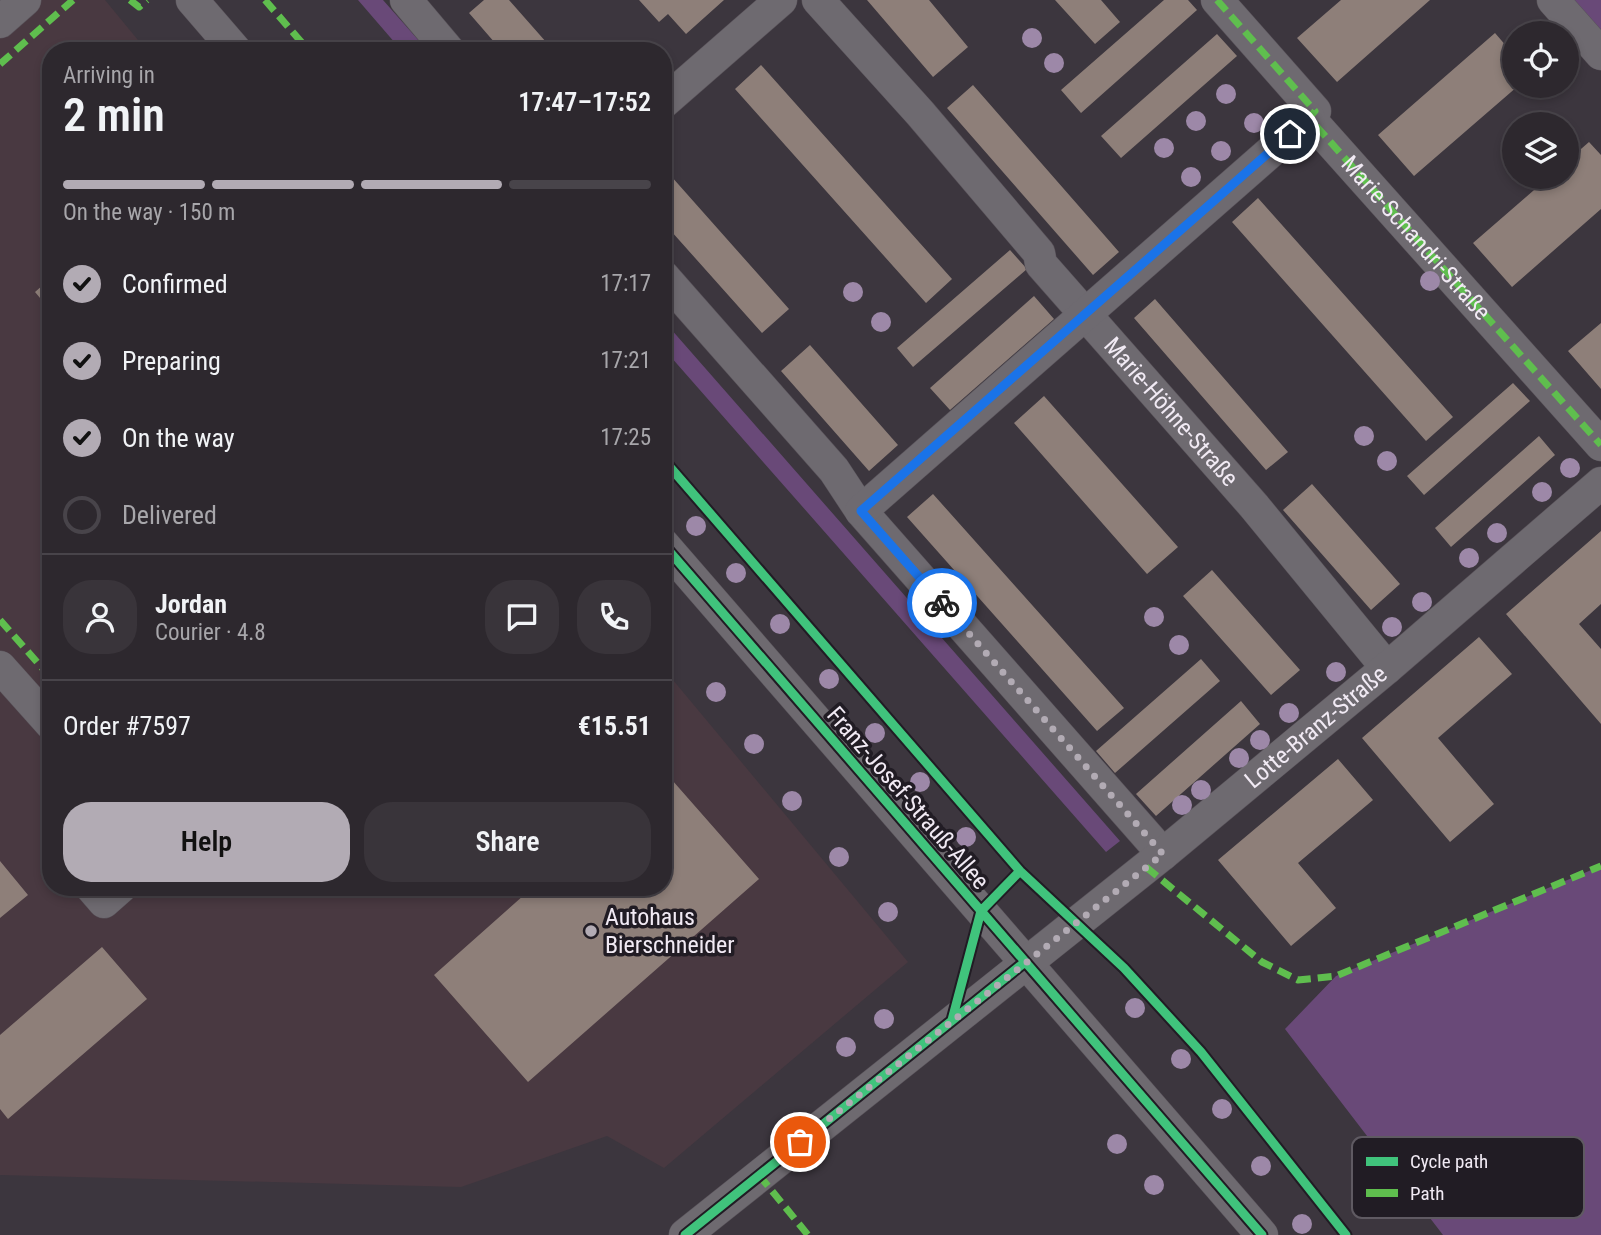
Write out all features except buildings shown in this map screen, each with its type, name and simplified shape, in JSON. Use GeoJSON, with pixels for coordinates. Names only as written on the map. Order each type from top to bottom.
{"type":"FeatureCollection","features":[{"type":"Feature","properties":{"kind":"street"},"geometry":{"type":"LineString","coordinates":[[0,22],[25,0]]}},
{"type":"Feature","properties":{"kind":"street"},"geometry":{"type":"LineString","coordinates":[[192,0],[228,42]]}},
{"type":"Feature","properties":{"kind":"street"},"geometry":{"type":"LineString","coordinates":[[406,0],[441,42]]}},
{"type":"Feature","properties":{"kind":"street"},"geometry":{"type":"LineString","coordinates":[[672,95],[781,0]]}},
{"type":"Feature","properties":{"kind":"street","name":"Marie-Höhne-Straße"},"geometry":{"type":"LineString","coordinates":[[818,0],[920,113],[1039,253],[1041,264],[1254,506],[1387,668]]}},
{"type":"Feature","properties":{"kind":"street","name":"Marie-Schandri-Straße"},"geometry":{"type":"LineString","coordinates":[[1217,0],[1315,111],[1309,118],[1601,445]]}},
{"type":"Feature","properties":{"kind":"street"},"geometry":{"type":"LineString","coordinates":[[1553,0],[1601,54]]}},
{"type":"Feature","properties":{"kind":"street"},"geometry":{"type":"LineString","coordinates":[[861,511],[1309,118]]}},
{"type":"Feature","properties":{"kind":"street"},"geometry":{"type":"LineString","coordinates":[[672,286],[834,470],[861,511],[1163,854]]}},
{"type":"Feature","properties":{"kind":"street","name":"Lotte-Branz-Straße"},"geometry":{"type":"LineString","coordinates":[[685,1235],[1163,854],[1387,668],[1601,483]]}},
{"type":"Feature","properties":{"kind":"street","name":"Franz-Josef-Strauß-Allee"},"geometry":{"type":"LineString","coordinates":[[672,554],[1262,1235]]}},
{"type":"Feature","properties":{"kind":"street"},"geometry":{"type":"LineString","coordinates":[[0,667],[42,714]]}},
{"type":"Feature","properties":{"kind":"shaded area"},"geometry":{"type":"Polygon","coordinates":[[[0,0],[105,0],[140,42],[42,42],[42,896],[672,896],[672,679],[908,962],[664,1168],[607,1136],[461,1187],[0,1175],[0,0]]]}},
{"type":"Feature","properties":{"kind":"shaded area"},"geometry":{"type":"Polygon","coordinates":[[[358,0],[383,0],[420,42],[394,42],[358,0]]]}},
{"type":"Feature","properties":{"kind":"shaded area"},"geometry":{"type":"Polygon","coordinates":[[[1568,0],[1601,0],[1601,31],[1568,0]]]}},
{"type":"Feature","properties":{"kind":"shaded area"},"geometry":{"type":"Polygon","coordinates":[[[672,330],[1120,841],[1106,852],[672,358],[672,330]]]}},
{"type":"Feature","properties":{"kind":"shaded area"},"geometry":{"type":"Polygon","coordinates":[[[1601,866],[1601,1235],[1443,1235],[1430,1218],[1584,1218],[1584,1137],[1368,1137],[1285,1029],[1336,976],[1601,866]]]}},
{"type":"Feature","properties":{"kind":"marked path"},"geometry":{"type":"LineString","coordinates":[[0,64],[73,0]]}},
{"type":"Feature","properties":{"kind":"marked path"},"geometry":{"type":"LineString","coordinates":[[130,0],[139,7],[147,0]]}},
{"type":"Feature","properties":{"kind":"marked path"},"geometry":{"type":"LineString","coordinates":[[265,0],[301,42]]}},
{"type":"Feature","properties":{"kind":"marked path"},"geometry":{"type":"LineString","coordinates":[[1217,0],[1315,111],[1309,118],[1601,445]]}},
{"type":"Feature","properties":{"kind":"marked path"},"geometry":{"type":"LineString","coordinates":[[0,620],[42,668]]}},
{"type":"Feature","properties":{"kind":"marked path"},"geometry":{"type":"LineString","coordinates":[[1146,867],[1262,962],[1298,980],[1336,976],[1601,866]]}},
{"type":"Feature","properties":{"kind":"marked path"},"geometry":{"type":"LineString","coordinates":[[759,1175],[808,1235]]}},
{"type":"Feature","properties":{"kind":"cycle path"},"geometry":{"type":"LineString","coordinates":[[672,469],[1020,871],[1124,968],[1201,1052],[1346,1235]]}},
{"type":"Feature","properties":{"kind":"cycle path"},"geometry":{"type":"LineString","coordinates":[[672,554],[1262,1235]]}},
{"type":"Feature","properties":{"kind":"cycle path"},"geometry":{"type":"LineString","coordinates":[[952,1020],[981,911],[1020,871]]}},
{"type":"Feature","properties":{"kind":"cycle path"},"geometry":{"type":"LineString","coordinates":[[685,1235],[1025,962]]}},
{"type":"Feature","properties":{"kind":"way so far"},"geometry":{"type":"LineString","coordinates":[[800,1142],[1163,854],[942,603]]}},
{"type":"Feature","properties":{"kind":"place","name":"Autohaus Bierschneider"},"geometry":{"type":"Point","coordinates":[591,931]}},
{"type":"Feature","properties":{"kind":"route"},"geometry":{"type":"LineString","coordinates":[[942,603],[861,511],[1290,134]]}}]}
